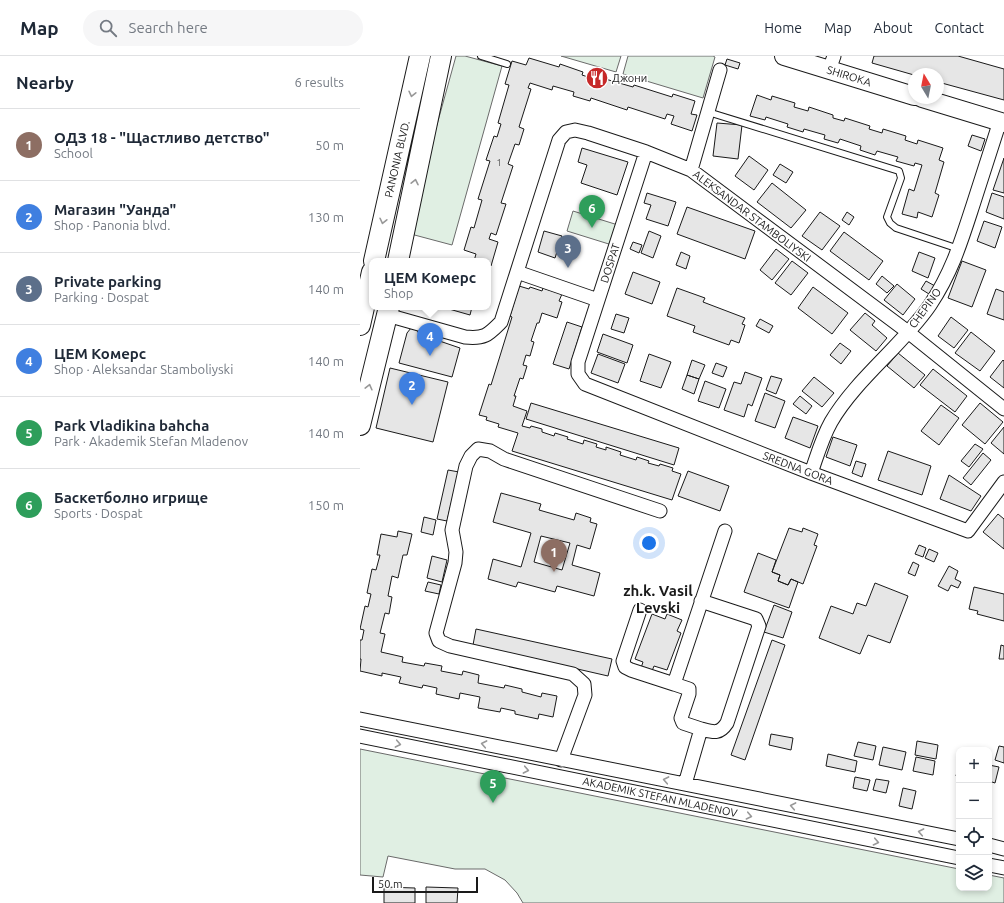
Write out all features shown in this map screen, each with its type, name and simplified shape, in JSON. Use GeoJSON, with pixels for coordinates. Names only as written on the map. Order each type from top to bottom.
{"type":"FeatureCollection","features":[{"type":"Feature","properties":{"kind":"main road","name":"PANONIA BLVD."},"geometry":{"type":"LineString","coordinates":[[375,258],[420,56]]}},
{"type":"Feature","properties":{"kind":"main road","name":"PANONIA BLVD."},"geometry":{"type":"LineString","coordinates":[[399,258],[441,56]]}},
{"type":"Feature","properties":{"kind":"main road","name":"SHIROKA"},"geometry":{"type":"LineString","coordinates":[[784,56],[831,63],[908,94]]}},
{"type":"Feature","properties":{"kind":"main road"},"geometry":{"type":"LineString","coordinates":[[942,104],[1002,122]]}},
{"type":"Feature","properties":{"kind":"main road"},"geometry":{"type":"LineString","coordinates":[[360,325],[369,285]]}},
{"type":"Feature","properties":{"kind":"main road"},"geometry":{"type":"LineString","coordinates":[[360,425],[388,311]]}},
{"type":"Feature","properties":{"kind":"street"},"geometry":{"type":"LineString","coordinates":[[691,170],[720,70]]}},
{"type":"Feature","properties":{"kind":"street","name":"CHEPINO"},"geometry":{"type":"LineString","coordinates":[[811,473],[823,437],[831,422],[848,398],[908,332],[929,306],[947,278],[959,249],[1002,122]]}},
{"type":"Feature","properties":{"kind":"street","name":"ALEKSANDAR STAMBOLIYSKI"},"geometry":{"type":"LineString","coordinates":[[388,311],[465,337],[488,335],[501,322],[558,140],[566,132],[575,130],[646,152],[691,170],[908,332],[1004,409]]}},
{"type":"Feature","properties":{"kind":"street","name":"DOSPAT"},"geometry":{"type":"LineString","coordinates":[[578,374],[578,362],[646,152]]}},
{"type":"Feature","properties":{"kind":"street"},"geometry":{"type":"LineString","coordinates":[[517,272],[598,300]]}},
{"type":"Feature","properties":{"kind":"street","name":"SREDNA GORA"},"geometry":{"type":"LineString","coordinates":[[578,374],[585,384],[811,473],[968,531],[1004,482]]}},
{"type":"Feature","properties":{"kind":"street"},"geometry":{"type":"LineString","coordinates":[[561,760],[586,695],[584,684],[573,674],[450,646],[439,641],[436,633],[455,563],[456,552],[452,530],[466,466],[470,456],[478,449],[490,451],[504,459],[660,511]]}},
{"type":"Feature","properties":{"kind":"street"},"geometry":{"type":"LineString","coordinates":[[674,684],[726,531]]}},
{"type":"Feature","properties":{"kind":"street"},"geometry":{"type":"LineString","coordinates":[[640,610],[623,661],[625,667],[689,689],[689,694],[681,718],[683,723],[715,732],[723,730],[727,723],[759,626],[756,619],[701,601]]}},
{"type":"Feature","properties":{"kind":"street","name":"AKADEMIK STEFAN MLADENOV"},"geometry":{"type":"LineString","coordinates":[[360,719],[956,838]]}},
{"type":"Feature","properties":{"kind":"street"},"geometry":{"type":"LineString","coordinates":[[685,784],[701,729]]}},
{"type":"Feature","properties":{"kind":"street","name":"AKADEMIK STEFAN MLADENOV"},"geometry":{"type":"LineString","coordinates":[[360,736],[956,857]]}},
{"type":"Feature","properties":{"kind":"street"},"geometry":{"type":"LineString","coordinates":[[992,846],[1004,848]]}},
{"type":"Feature","properties":{"kind":"street"},"geometry":{"type":"LineString","coordinates":[[992,865],[1004,868]]}},
{"type":"Feature","properties":{"kind":"lane"},"geometry":{"type":"LineString","coordinates":[[481,56],[507,64]]}},
{"type":"Feature","properties":{"kind":"lane"},"geometry":{"type":"LineString","coordinates":[[708,112],[899,171],[901,178],[888,217],[890,223],[896,228],[959,249]]}},
{"type":"Feature","properties":{"kind":"green space"},"geometry":{"type":"Polygon","coordinates":[[[456,56],[465,56],[502,66],[452,245],[407,233],[456,56]]]}},
{"type":"Feature","properties":{"kind":"green space"},"geometry":{"type":"Polygon","coordinates":[[[561,56],[621,56],[616,72],[561,56]]]}},
{"type":"Feature","properties":{"kind":"green space"},"geometry":{"type":"Polygon","coordinates":[[[628,56],[715,57],[703,98],[623,74],[628,56]]]}},
{"type":"Feature","properties":{"kind":"green space"},"geometry":{"type":"Polygon","coordinates":[[[573,211],[618,225],[612,245],[567,231],[573,211]]]}},
{"type":"Feature","properties":{"kind":"green space"},"geometry":{"type":"Polygon","coordinates":[[[360,749],[956,868],[956,891],[992,891],[992,876],[1004,878],[1004,903],[523,903],[517,893],[505,880],[485,869],[455,869],[388,856],[383,877],[360,875],[360,749]]]}},
{"type":"Feature","properties":{"kind":"building"},"geometry":{"type":"Polygon","coordinates":[[[874,56],[958,56],[1004,69],[1004,100],[944,84],[944,68],[908,68],[908,73],[872,63],[874,56]]]}},
{"type":"Feature","properties":{"kind":"building"},"geometry":{"type":"Polygon","coordinates":[[[529,58],[559,67],[560,64],[583,72],[582,75],[594,79],[595,76],[633,87],[634,85],[672,97],[673,94],[695,101],[691,114],[697,115],[692,131],[671,124],[674,116],[667,114],[665,119],[628,107],[627,110],[591,98],[590,101],[573,96],[574,92],[553,86],[552,90],[530,83],[528,88],[531,89],[519,127],[524,129],[519,145],[515,144],[508,164],[513,166],[501,203],[506,204],[496,235],[491,233],[489,239],[498,242],[491,266],[491,258],[475,258],[476,254],[464,250],[471,227],[474,228],[482,200],[478,199],[490,161],[486,160],[494,136],[497,137],[501,124],[498,123],[509,85],[505,84],[512,61],[526,65],[529,58]]]}},
{"type":"Feature","properties":{"kind":"building"},"geometry":{"type":"Polygon","coordinates":[[[727,59],[740,63],[738,69],[725,65],[727,59]]]}},
{"type":"Feature","properties":{"kind":"building"},"geometry":{"type":"Polygon","coordinates":[[[757,95],[771,100],[772,96],[795,103],[794,107],[808,111],[809,107],[833,115],[833,118],[844,121],[845,118],[870,126],[869,129],[882,133],[883,129],[906,136],[905,140],[917,144],[918,140],[943,148],[939,160],[944,162],[935,193],[939,195],[932,217],[918,212],[917,218],[902,214],[909,189],[914,191],[922,165],[915,163],[914,166],[896,161],[898,157],[877,151],[875,155],[860,150],[861,146],[840,139],[838,143],[824,139],[825,135],[804,129],[803,132],[787,127],[788,124],[766,117],[765,120],[750,116],[757,95]]]}},
{"type":"Feature","properties":{"kind":"building"},"geometry":{"type":"Polygon","coordinates":[[[717,123],[742,125],[738,159],[713,156],[717,123]]]}},
{"type":"Feature","properties":{"kind":"building"},"geometry":{"type":"Polygon","coordinates":[[[972,135],[985,139],[981,151],[968,146],[972,135]]]}},
{"type":"Feature","properties":{"kind":"building"},"geometry":{"type":"Polygon","coordinates":[[[582,148],[628,162],[617,195],[581,183],[587,165],[578,162],[582,148]]]}},
{"type":"Feature","properties":{"kind":"building"},"geometry":{"type":"Polygon","coordinates":[[[749,156],[768,170],[754,190],[735,176],[749,156]]]}},
{"type":"Feature","properties":{"kind":"building"},"geometry":{"type":"Polygon","coordinates":[[[1004,158],[1004,193],[993,190],[1004,158]]]}},
{"type":"Feature","properties":{"kind":"building"},"geometry":{"type":"Polygon","coordinates":[[[780,164],[793,172],[786,183],[773,175],[780,164]]]}},
{"type":"Feature","properties":{"kind":"building"},"geometry":{"type":"Polygon","coordinates":[[[772,183],[806,210],[791,228],[757,202],[772,183]]]}},
{"type":"Feature","properties":{"kind":"building"},"geometry":{"type":"Polygon","coordinates":[[[647,193],[676,202],[668,226],[646,219],[651,205],[644,203],[647,193]]]}},
{"type":"Feature","properties":{"kind":"building"},"geometry":{"type":"Polygon","coordinates":[[[992,193],[1004,197],[1004,219],[986,212],[992,193]]]}},
{"type":"Feature","properties":{"kind":"building"},"geometry":{"type":"Polygon","coordinates":[[[687,207],[755,231],[745,259],[677,234],[687,207]]]}},
{"type":"Feature","properties":{"kind":"building"},"geometry":{"type":"Polygon","coordinates":[[[820,212],[840,226],[822,250],[802,236],[820,212]]]}},
{"type":"Feature","properties":{"kind":"building"},"geometry":{"type":"Polygon","coordinates":[[[847,212],[854,217],[849,225],[842,220],[847,212]]]}},
{"type":"Feature","properties":{"kind":"building"},"geometry":{"type":"Polygon","coordinates":[[[984,221],[1002,227],[995,248],[977,241],[984,221]]]}},
{"type":"Feature","properties":{"kind":"building"},"geometry":{"type":"Polygon","coordinates":[[[544,231],[562,236],[555,258],[538,252],[544,231]]]}},
{"type":"Feature","properties":{"kind":"building"},"geometry":{"type":"Polygon","coordinates":[[[649,231],[661,236],[653,258],[641,253],[649,231]]]}},
{"type":"Feature","properties":{"kind":"building"},"geometry":{"type":"Polygon","coordinates":[[[844,232],[883,261],[869,280],[830,251],[844,232]]]}},
{"type":"Feature","properties":{"kind":"building"},"geometry":{"type":"Polygon","coordinates":[[[633,242],[642,245],[639,253],[630,249],[633,242]]]}},
{"type":"Feature","properties":{"kind":"building"},"geometry":{"type":"Polygon","coordinates":[[[776,249],[789,259],[772,280],[760,270],[776,249]]]}},
{"type":"Feature","properties":{"kind":"building"},"geometry":{"type":"Polygon","coordinates":[[[681,252],[690,256],[686,269],[676,265],[681,252]]]}},
{"type":"Feature","properties":{"kind":"building"},"geometry":{"type":"Polygon","coordinates":[[[919,252],[935,258],[928,278],[912,271],[919,252]]]}},
{"type":"Feature","properties":{"kind":"building"},"geometry":{"type":"Polygon","coordinates":[[[792,261],[808,273],[791,295],[775,283],[792,261]]]}},
{"type":"Feature","properties":{"kind":"building"},"geometry":{"type":"Polygon","coordinates":[[[962,261],[986,270],[972,307],[948,298],[962,261]]]}},
{"type":"Feature","properties":{"kind":"building"},"geometry":{"type":"Polygon","coordinates":[[[633,272],[660,282],[652,304],[625,294],[633,272]]]}},
{"type":"Feature","properties":{"kind":"building"},"geometry":{"type":"Polygon","coordinates":[[[882,276],[894,286],[887,293],[876,284],[882,276]]]}},
{"type":"Feature","properties":{"kind":"building"},"geometry":{"type":"Polygon","coordinates":[[[926,281],[935,286],[929,294],[921,289],[926,281]]]}},
{"type":"Feature","properties":{"kind":"building"},"geometry":{"type":"Polygon","coordinates":[[[897,284],[915,299],[903,315],[884,300],[897,284]]]}},
{"type":"Feature","properties":{"kind":"building"},"geometry":{"type":"Polygon","coordinates":[[[519,286],[529,289],[530,287],[542,291],[543,288],[562,294],[559,301],[562,302],[557,318],[542,313],[531,341],[534,342],[530,356],[526,355],[523,365],[527,366],[523,379],[520,378],[514,396],[516,396],[513,406],[527,411],[522,426],[530,428],[531,426],[542,429],[542,432],[554,436],[555,433],[583,444],[584,440],[597,444],[596,447],[606,450],[606,447],[621,452],[620,455],[636,460],[637,457],[649,461],[648,463],[659,466],[660,464],[673,468],[672,471],[681,474],[672,500],[512,451],[518,433],[498,427],[499,424],[486,420],[487,417],[479,415],[489,384],[491,385],[512,317],[510,316],[519,286]]]}},
{"type":"Feature","properties":{"kind":"building"},"geometry":{"type":"Polygon","coordinates":[[[813,287],[848,313],[832,334],[798,308],[813,287]]]}},
{"type":"Feature","properties":{"kind":"building"},"geometry":{"type":"Polygon","coordinates":[[[677,288],[705,298],[703,302],[745,318],[742,324],[745,325],[739,343],[731,340],[729,345],[693,332],[695,326],[667,316],[677,288]]]}},
{"type":"Feature","properties":{"kind":"building"},"geometry":{"type":"Polygon","coordinates":[[[996,289],[1004,292],[1004,320],[987,314],[996,289]]]}},
{"type":"Feature","properties":{"kind":"building"},"geometry":{"type":"Polygon","coordinates":[[[452,310],[471,310],[470,315],[452,310]]]}},
{"type":"Feature","properties":{"kind":"building"},"geometry":{"type":"Polygon","coordinates":[[[865,313],[875,321],[872,325],[887,338],[876,351],[850,330],[865,313]]]}},
{"type":"Feature","properties":{"kind":"building"},"geometry":{"type":"Polygon","coordinates":[[[616,314],[629,318],[624,333],[611,329],[616,314]]]}},
{"type":"Feature","properties":{"kind":"building"},"geometry":{"type":"Polygon","coordinates":[[[951,317],[968,330],[954,348],[938,336],[951,317]]]}},
{"type":"Feature","properties":{"kind":"building"},"geometry":{"type":"Polygon","coordinates":[[[760,319],[773,326],[769,333],[756,326],[760,319]]]}},
{"type":"Feature","properties":{"kind":"building"},"geometry":{"type":"Polygon","coordinates":[[[567,322],[582,327],[569,369],[553,364],[567,322]]]}},
{"type":"Feature","properties":{"kind":"building"},"geometry":{"type":"Polygon","coordinates":[[[411,328],[417,330],[419,334],[460,348],[452,377],[399,363],[407,333],[411,328]]]}},
{"type":"Feature","properties":{"kind":"building"},"geometry":{"type":"Polygon","coordinates":[[[971,332],[995,351],[980,371],[955,353],[971,332]]]}},
{"type":"Feature","properties":{"kind":"building"},"geometry":{"type":"Polygon","coordinates":[[[603,334],[633,345],[627,363],[597,352],[603,334]]]}},
{"type":"Feature","properties":{"kind":"building"},"geometry":{"type":"Polygon","coordinates":[[[840,343],[851,351],[841,364],[830,355],[840,343]]]}},
{"type":"Feature","properties":{"kind":"building"},"geometry":{"type":"Polygon","coordinates":[[[898,353],[925,375],[914,388],[887,366],[898,353]]]}},
{"type":"Feature","properties":{"kind":"building"},"geometry":{"type":"Polygon","coordinates":[[[598,354],[625,364],[618,383],[591,373],[598,354]]]}},
{"type":"Feature","properties":{"kind":"building"},"geometry":{"type":"Polygon","coordinates":[[[649,354],[671,362],[661,388],[640,381],[649,354]]]}},
{"type":"Feature","properties":{"kind":"building"},"geometry":{"type":"Polygon","coordinates":[[[692,360],[705,365],[699,379],[687,375],[692,360]]]}},
{"type":"Feature","properties":{"kind":"building"},"geometry":{"type":"Polygon","coordinates":[[[1003,360],[1004,361],[1004,388],[990,377],[1003,360]]]}},
{"type":"Feature","properties":{"kind":"building"},"geometry":{"type":"Polygon","coordinates":[[[716,363],[727,367],[723,377],[712,373],[716,363]]]}},
{"type":"Feature","properties":{"kind":"building"},"geometry":{"type":"Polygon","coordinates":[[[390,368],[448,382],[433,442],[376,428],[390,368]]]}},
{"type":"Feature","properties":{"kind":"building"},"geometry":{"type":"Polygon","coordinates":[[[933,369],[967,396],[955,412],[920,385],[933,369]]]}},
{"type":"Feature","properties":{"kind":"building"},"geometry":{"type":"Polygon","coordinates":[[[745,372],[762,378],[752,406],[748,404],[744,417],[724,410],[734,382],[741,384],[745,372]]]}},
{"type":"Feature","properties":{"kind":"building"},"geometry":{"type":"Polygon","coordinates":[[[687,375],[699,379],[694,394],[682,389],[687,375]]]}},
{"type":"Feature","properties":{"kind":"building"},"geometry":{"type":"Polygon","coordinates":[[[771,376],[782,379],[776,394],[766,390],[771,376]]]}},
{"type":"Feature","properties":{"kind":"building"},"geometry":{"type":"Polygon","coordinates":[[[814,377],[834,393],[822,407],[802,391],[814,377]]]}},
{"type":"Feature","properties":{"kind":"building"},"geometry":{"type":"Polygon","coordinates":[[[705,381],[726,389],[719,408],[698,401],[705,381]]]}},
{"type":"Feature","properties":{"kind":"building"},"geometry":{"type":"Polygon","coordinates":[[[765,393],[785,401],[775,428],[755,421],[765,393]]]}},
{"type":"Feature","properties":{"kind":"building"},"geometry":{"type":"Polygon","coordinates":[[[800,396],[812,406],[806,414],[793,404],[800,396]]]}},
{"type":"Feature","properties":{"kind":"building"},"geometry":{"type":"Polygon","coordinates":[[[531,403],[679,448],[674,465],[526,419],[531,403]]]}},
{"type":"Feature","properties":{"kind":"building"},"geometry":{"type":"Polygon","coordinates":[[[980,403],[1003,422],[985,444],[962,425],[980,403]]]}},
{"type":"Feature","properties":{"kind":"building"},"geometry":{"type":"Polygon","coordinates":[[[941,405],[959,418],[939,445],[921,431],[941,405]]]}},
{"type":"Feature","properties":{"kind":"building"},"geometry":{"type":"Polygon","coordinates":[[[793,417],[818,426],[810,448],[785,438],[793,417]]]}},
{"type":"Feature","properties":{"kind":"building"},"geometry":{"type":"Polygon","coordinates":[[[1004,427],[1004,454],[991,443],[1004,427]]]}},
{"type":"Feature","properties":{"kind":"building"},"geometry":{"type":"Polygon","coordinates":[[[833,437],[857,445],[850,466],[826,457],[833,437]]]}},
{"type":"Feature","properties":{"kind":"building"},"geometry":{"type":"Polygon","coordinates":[[[975,444],[983,449],[969,467],[961,461],[975,444]]]}},
{"type":"Feature","properties":{"kind":"building"},"geometry":{"type":"Polygon","coordinates":[[[888,451],[931,466],[922,495],[878,480],[888,451]]]}},
{"type":"Feature","properties":{"kind":"building"},"geometry":{"type":"Polygon","coordinates":[[[983,453],[991,460],[971,485],[963,478],[983,453]]]}},
{"type":"Feature","properties":{"kind":"building"},"geometry":{"type":"Polygon","coordinates":[[[856,461],[866,464],[862,477],[852,473],[856,461]]]}},
{"type":"Feature","properties":{"kind":"building"},"geometry":{"type":"Polygon","coordinates":[[[448,470],[459,472],[447,521],[437,519],[448,470]]]}},
{"type":"Feature","properties":{"kind":"building"},"geometry":{"type":"Polygon","coordinates":[[[688,471],[729,486],[720,511],[678,496],[688,471]]]}},
{"type":"Feature","properties":{"kind":"building"},"geometry":{"type":"Polygon","coordinates":[[[949,475],[981,496],[971,511],[940,499],[949,475]]]}},
{"type":"Feature","properties":{"kind":"building"},"geometry":{"type":"Polygon","coordinates":[[[501,493],[541,504],[539,510],[574,520],[576,513],[591,518],[590,522],[597,524],[590,549],[577,545],[572,565],[600,573],[594,596],[557,586],[555,592],[518,582],[516,587],[488,579],[493,559],[521,567],[531,533],[493,522],[501,493]],[[541,536],[534,562],[562,570],[570,543],[541,536]]]}},
{"type":"Feature","properties":{"kind":"building"},"geometry":{"type":"Polygon","coordinates":[[[998,514],[1004,519],[1004,549],[983,532],[998,514]]]}},
{"type":"Feature","properties":{"kind":"building"},"geometry":{"type":"Polygon","coordinates":[[[424,517],[436,520],[433,535],[421,532],[424,517]]]}},
{"type":"Feature","properties":{"kind":"building"},"geometry":{"type":"Polygon","coordinates":[[[789,528],[802,532],[803,528],[818,534],[814,545],[817,546],[803,584],[791,579],[788,585],[778,581],[780,575],[772,572],[789,528]]]}},
{"type":"Feature","properties":{"kind":"building"},"geometry":{"type":"Polygon","coordinates":[[[398,531],[412,534],[407,555],[403,555],[398,578],[392,576],[388,596],[392,597],[389,614],[385,613],[380,633],[385,634],[381,652],[403,657],[402,662],[424,666],[425,663],[442,666],[441,671],[462,675],[463,671],[479,675],[478,683],[504,688],[505,685],[522,689],[522,692],[541,697],[542,693],[557,696],[553,717],[539,714],[538,719],[515,714],[515,711],[501,708],[500,712],[478,708],[480,697],[460,693],[459,699],[436,694],[437,688],[423,685],[422,688],[399,683],[401,677],[382,673],[382,676],[360,671],[360,640],[362,640],[364,630],[360,629],[365,606],[368,607],[371,594],[367,593],[372,569],[376,570],[380,555],[377,555],[381,534],[397,537],[398,531]]]}},
{"type":"Feature","properties":{"kind":"building"},"geometry":{"type":"Polygon","coordinates":[[[919,545],[926,548],[923,557],[915,554],[919,545]]]}},
{"type":"Feature","properties":{"kind":"building"},"geometry":{"type":"Polygon","coordinates":[[[929,549],[938,553],[934,562],[925,558],[929,549]]]}},
{"type":"Feature","properties":{"kind":"building"},"geometry":{"type":"Polygon","coordinates":[[[758,553],[776,560],[772,572],[780,575],[778,581],[788,585],[791,579],[798,582],[789,608],[744,592],[758,553]]]}},
{"type":"Feature","properties":{"kind":"building"},"geometry":{"type":"Polygon","coordinates":[[[432,556],[447,560],[442,582],[427,578],[432,556]]]}},
{"type":"Feature","properties":{"kind":"building"},"geometry":{"type":"Polygon","coordinates":[[[913,562],[919,565],[915,576],[908,573],[913,562]]]}},
{"type":"Feature","properties":{"kind":"building"},"geometry":{"type":"Polygon","coordinates":[[[949,566],[958,571],[955,579],[961,582],[958,588],[951,585],[948,591],[938,586],[949,566]]]}},
{"type":"Feature","properties":{"kind":"building"},"geometry":{"type":"Polygon","coordinates":[[[428,582],[441,585],[439,594],[425,591],[428,582]]]}},
{"type":"Feature","properties":{"kind":"building"},"geometry":{"type":"Polygon","coordinates":[[[875,583],[908,596],[890,643],[868,635],[860,654],[819,638],[831,606],[853,614],[857,603],[866,606],[875,583]]]}},
{"type":"Feature","properties":{"kind":"building"},"geometry":{"type":"Polygon","coordinates":[[[974,587],[1004,594],[1004,621],[977,614],[978,611],[969,609],[974,587]]]}},
{"type":"Feature","properties":{"kind":"building"},"geometry":{"type":"Polygon","coordinates":[[[774,605],[792,612],[783,638],[764,632],[774,605]]]}},
{"type":"Feature","properties":{"kind":"building"},"geometry":{"type":"Polygon","coordinates":[[[652,614],[665,619],[667,614],[682,620],[677,631],[681,633],[667,670],[654,666],[652,671],[641,668],[643,662],[635,659],[652,614]]]}},
{"type":"Feature","properties":{"kind":"building"},"geometry":{"type":"Polygon","coordinates":[[[476,629],[612,659],[608,676],[473,645],[476,629]]]}},
{"type":"Feature","properties":{"kind":"building"},"geometry":{"type":"Polygon","coordinates":[[[772,640],[785,645],[745,760],[731,755],[772,640]]]}},
{"type":"Feature","properties":{"kind":"building"},"geometry":{"type":"Polygon","coordinates":[[[1001,645],[1004,646],[1004,659],[999,659],[1001,645]]]}},
{"type":"Feature","properties":{"kind":"building"},"geometry":{"type":"Polygon","coordinates":[[[771,734],[793,738],[791,750],[769,745],[771,734]]]}},
{"type":"Feature","properties":{"kind":"building"},"geometry":{"type":"Polygon","coordinates":[[[917,741],[938,745],[936,759],[915,755],[917,741]]]}},
{"type":"Feature","properties":{"kind":"building"},"geometry":{"type":"Polygon","coordinates":[[[858,742],[876,746],[873,760],[854,756],[858,742]]]}},
{"type":"Feature","properties":{"kind":"building"},"geometry":{"type":"Polygon","coordinates":[[[999,746],[1004,747],[1004,763],[995,760],[999,746]]]}},
{"type":"Feature","properties":{"kind":"building"},"geometry":{"type":"Polygon","coordinates":[[[883,747],[906,752],[902,770],[879,765],[883,747]]]}},
{"type":"Feature","properties":{"kind":"building"},"geometry":{"type":"Polygon","coordinates":[[[828,754],[857,761],[855,772],[826,766],[828,754]]]}},
{"type":"Feature","properties":{"kind":"building"},"geometry":{"type":"Polygon","coordinates":[[[916,757],[935,761],[933,775],[913,771],[916,757]]]}},
{"type":"Feature","properties":{"kind":"building"},"geometry":{"type":"Polygon","coordinates":[[[992,766],[999,767],[995,783],[992,782],[992,766]]]}},
{"type":"Feature","properties":{"kind":"building"},"geometry":{"type":"Polygon","coordinates":[[[855,777],[870,780],[867,791],[853,788],[855,777]]]}},
{"type":"Feature","properties":{"kind":"building"},"geometry":{"type":"Polygon","coordinates":[[[876,779],[889,781],[886,793],[873,790],[876,779]]]}},
{"type":"Feature","properties":{"kind":"building"},"geometry":{"type":"Polygon","coordinates":[[[903,788],[916,791],[912,809],[899,806],[903,788]]]}},
{"type":"Feature","properties":{"kind":"building"},"geometry":{"type":"Polygon","coordinates":[[[384,887],[415,888],[415,903],[384,903],[384,887]]]}},
{"type":"Feature","properties":{"kind":"building"},"geometry":{"type":"Polygon","coordinates":[[[426,887],[458,888],[457,903],[426,903],[426,887]]]}},
{"type":"Feature","properties":{"kind":"place","name":"Джони"},"geometry":{"type":"Point","coordinates":[597,78]}},
{"type":"Feature","properties":{"kind":"place","name":"Баскетболно игрище"},"geometry":{"type":"Point","coordinates":[592,228]}},
{"type":"Feature","properties":{"kind":"place","name":"Private parking"},"geometry":{"type":"Point","coordinates":[568,268]}},
{"type":"Feature","properties":{"kind":"place","name":"ЦЕМ Комерс"},"geometry":{"type":"Point","coordinates":[430,356]}},
{"type":"Feature","properties":{"kind":"place","name":"Магазин \"Уанда\""},"geometry":{"type":"Point","coordinates":[412,405]}},
{"type":"Feature","properties":{"kind":"place","name":"ОДЗ 18 - \"Щастливо детство\""},"geometry":{"type":"Point","coordinates":[554,572]}},
{"type":"Feature","properties":{"kind":"place","name":"Park Vladikina bahcha"},"geometry":{"type":"Point","coordinates":[493,803]}},
{"type":"Feature","properties":{"kind":"district","name":"zh.k. Vasil Levski"},"geometry":{"type":"Point","coordinates":[658,600]}}]}
